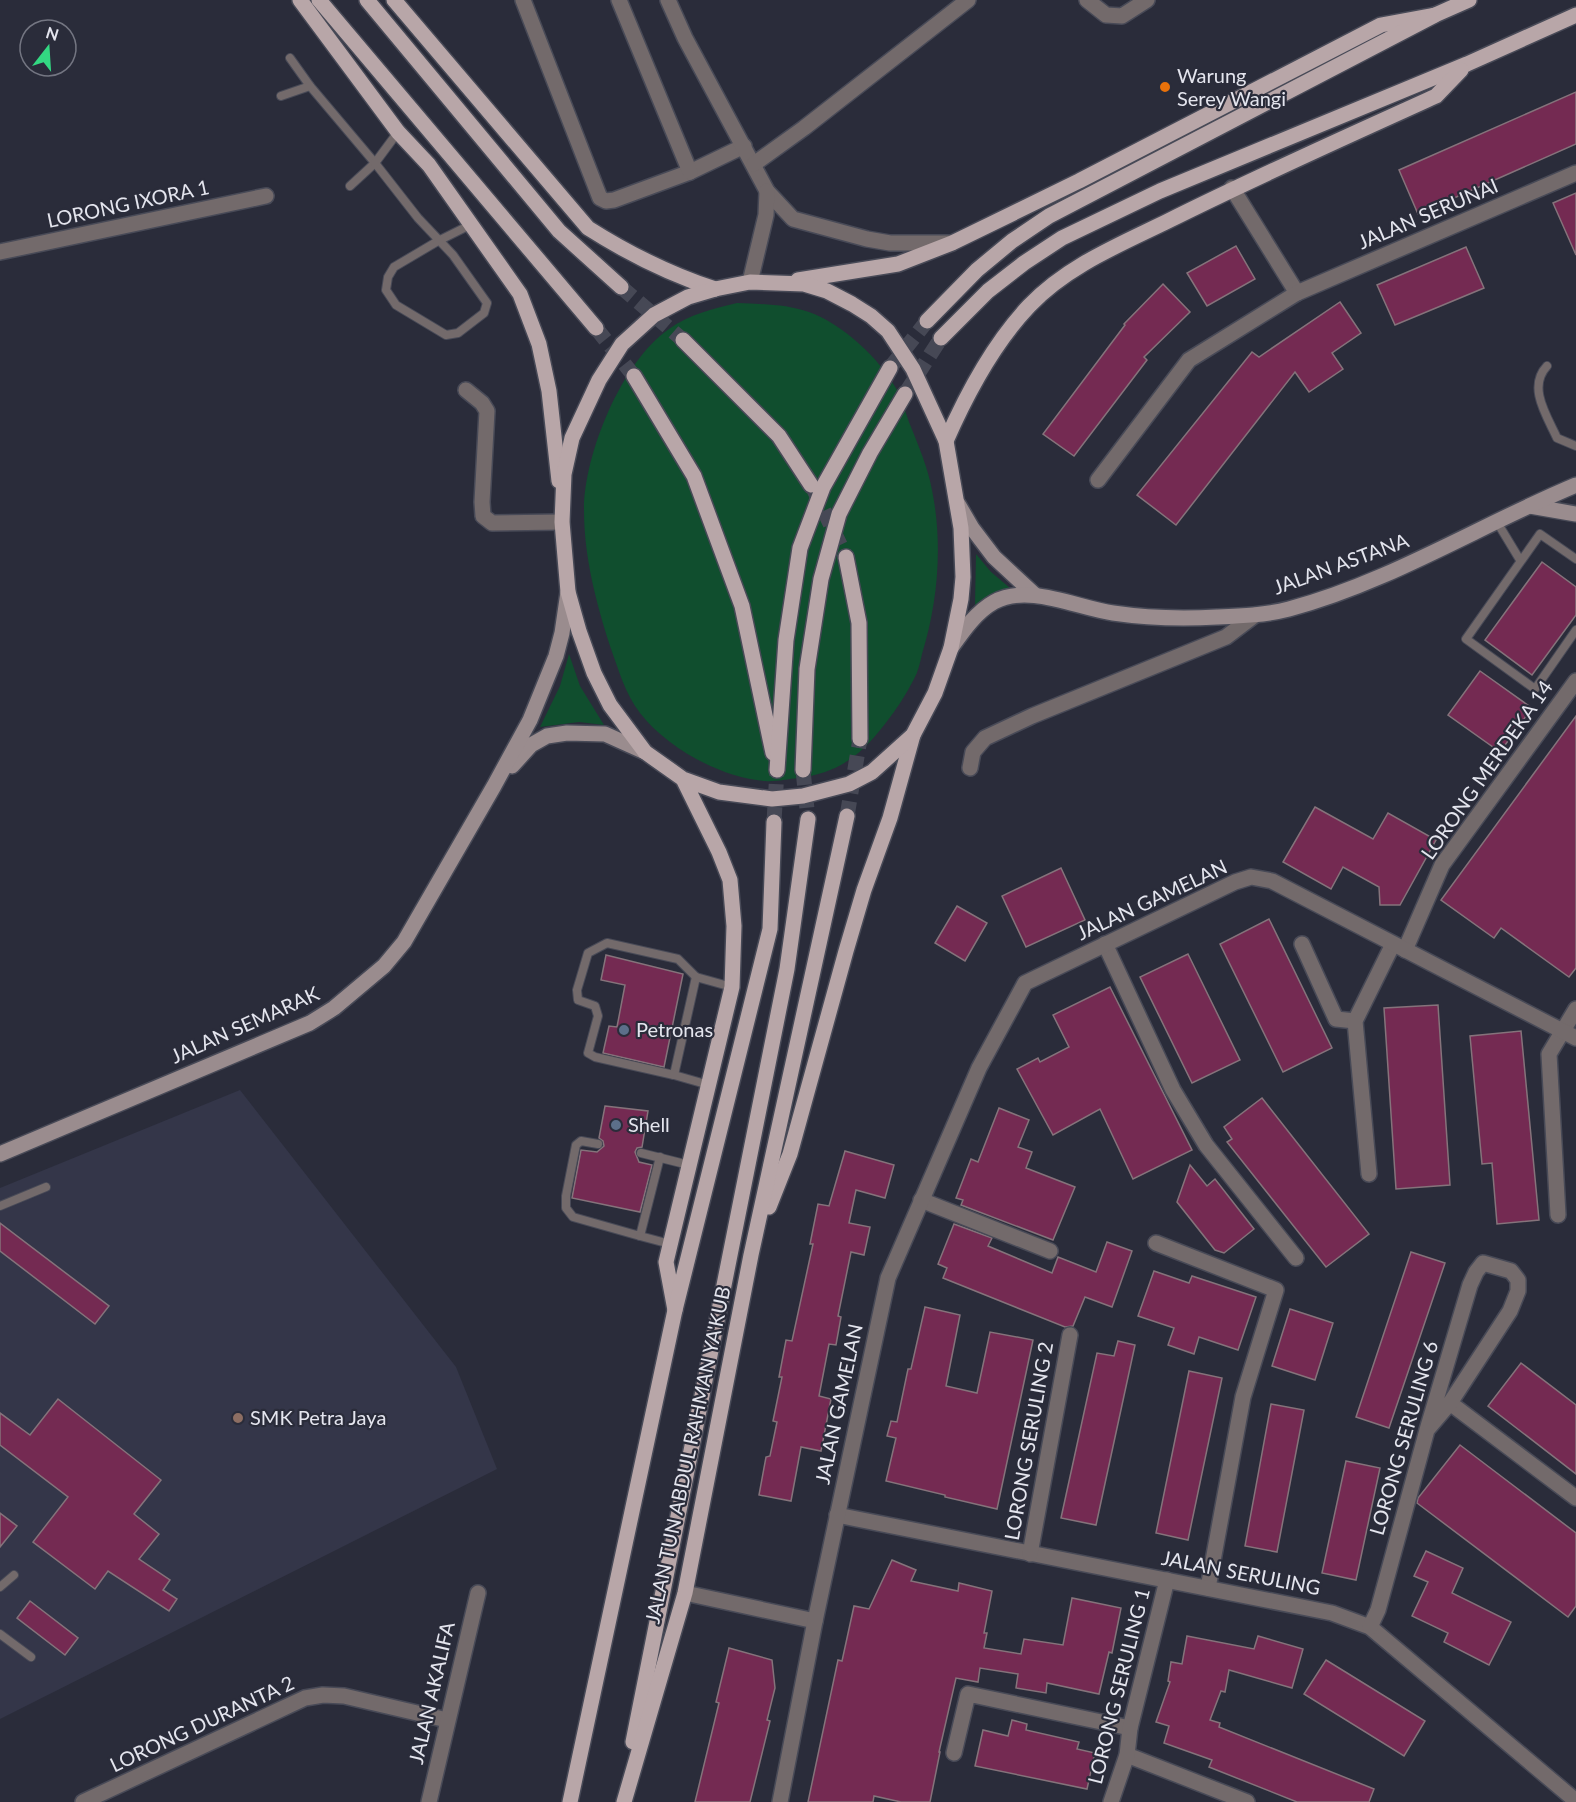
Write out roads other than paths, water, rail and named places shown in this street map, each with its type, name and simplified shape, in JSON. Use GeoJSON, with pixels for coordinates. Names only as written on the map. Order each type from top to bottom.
{"type":"FeatureCollection","features":[{"type":"Feature","properties":{"kind":"main road"},"geometry":{"type":"LineString","coordinates":[[300,0],[398,132],[429,165],[520,294],[539,344],[549,391],[561,498],[568,592],[579,631],[603,692],[619,719],[645,752]]}},
{"type":"Feature","properties":{"kind":"main road"},"geometry":{"type":"LineString","coordinates":[[319,0],[596,328]]}},
{"type":"Feature","properties":{"kind":"main road"},"geometry":{"type":"LineString","coordinates":[[367,0],[559,231],[621,287]]}},
{"type":"Feature","properties":{"kind":"main road"},"geometry":{"type":"LineString","coordinates":[[394,0],[588,228],[626,252],[687,280],[715,289]]}},
{"type":"Feature","properties":{"kind":"main road"},"geometry":{"type":"LineString","coordinates":[[927,321],[977,270],[1012,241],[1049,216],[1468,0]]}},
{"type":"Feature","properties":{"kind":"main road"},"geometry":{"type":"LineString","coordinates":[[781,282],[898,264],[952,243],[1090,175],[1381,25],[1435,15]]}},
{"type":"Feature","properties":{"kind":"main road"},"geometry":{"type":"LineString","coordinates":[[941,338],[988,291],[1024,263],[1062,238],[1160,191],[1467,64],[1576,15]]}},
{"type":"Feature","properties":{"kind":"main road"},"geometry":{"type":"LineString","coordinates":[[946,441],[964,400],[1005,335],[1030,305],[1076,266],[1233,188],[1436,96],[1467,64]]}},
{"type":"Feature","properties":{"kind":"main road"},"geometry":{"type":"LineString","coordinates":[[561,498],[572,438],[599,380],[622,344],[654,315],[671,304],[715,289],[750,282],[804,284],[827,291],[871,316],[888,331],[913,369],[946,441],[958,504],[963,577],[951,648],[935,693],[914,735],[890,818],[846,951],[790,1154],[751,1255]]}},
{"type":"Feature","properties":{"kind":"main road"},"geometry":{"type":"LineString","coordinates":[[683,340],[779,436],[811,485]]}},
{"type":"Feature","properties":{"kind":"main road"},"geometry":{"type":"LineString","coordinates":[[634,376],[694,476],[742,606],[777,770],[786,640],[800,548],[823,487],[890,368]]}},
{"type":"Feature","properties":{"kind":"main road"},"geometry":{"type":"LineString","coordinates":[[803,770],[807,669],[821,579],[839,514],[870,453],[905,394]]}},
{"type":"Feature","properties":{"kind":"main road","name":"JALAN ASTANA"},"geometry":{"type":"LineString","coordinates":[[1035,595],[1112,613],[1146,617],[1216,618],[1289,609],[1413,562],[1576,485]]}},
{"type":"Feature","properties":{"kind":"main road"},"geometry":{"type":"LineString","coordinates":[[958,504],[972,528],[994,557],[1035,595]]}},
{"type":"Feature","properties":{"kind":"main road"},"geometry":{"type":"LineString","coordinates":[[1530,506],[1576,514]]}},
{"type":"Feature","properties":{"kind":"main road"},"geometry":{"type":"LineString","coordinates":[[846,557],[859,623],[861,739]]}},
{"type":"Feature","properties":{"kind":"main road","name":"JALAN SEMARAK"},"geometry":{"type":"LineString","coordinates":[[0,1154],[310,1023],[334,1008],[384,966],[404,942],[521,737],[556,656],[568,592]]}},
{"type":"Feature","properties":{"kind":"main road"},"geometry":{"type":"LineString","coordinates":[[951,648],[968,625],[994,602],[1012,596],[1035,595]]}},
{"type":"Feature","properties":{"kind":"main road"},"geometry":{"type":"LineString","coordinates":[[494,786],[531,745],[547,736],[585,732],[605,734],[645,752],[683,779],[719,792],[772,799],[803,796],[842,786],[872,772],[914,735]]}},
{"type":"Feature","properties":{"kind":"main road"},"geometry":{"type":"LineString","coordinates":[[675,1310],[666,1262],[732,987],[734,926],[730,880],[720,852],[683,779]]}},
{"type":"Feature","properties":{"kind":"main road"},"geometry":{"type":"LineString","coordinates":[[751,1255],[848,816]]}},
{"type":"Feature","properties":{"kind":"main road"},"geometry":{"type":"LineString","coordinates":[[622,1802],[787,969],[808,819]]}},
{"type":"Feature","properties":{"kind":"main road"},"geometry":{"type":"LineString","coordinates":[[570,1802],[675,1310],[770,929],[774,822]]}},
{"type":"Feature","properties":{"kind":"main road","name":"JALAN TUN ABDUL RAHMAN YA'KUB"},"geometry":{"type":"LineString","coordinates":[[622,1802],[685,1593],[751,1255]]}},
{"type":"Feature","properties":{"kind":"street"},"geometry":{"type":"LineString","coordinates":[[523,0],[600,198],[606,201],[614,200],[690,172],[744,146]]}},
{"type":"Feature","properties":{"kind":"street"},"geometry":{"type":"LineString","coordinates":[[619,0],[690,172]]}},
{"type":"Feature","properties":{"kind":"street"},"geometry":{"type":"LineString","coordinates":[[668,0],[685,38],[767,191],[793,219],[890,243],[952,243]]}},
{"type":"Feature","properties":{"kind":"street"},"geometry":{"type":"LineString","coordinates":[[754,164],[804,128],[968,0]]}},
{"type":"Feature","properties":{"kind":"street"},"geometry":{"type":"LineString","coordinates":[[1087,0],[1106,15],[1122,16],[1147,0]]}},
{"type":"Feature","properties":{"kind":"street","name":"JALAN SERUNAI"},"geometry":{"type":"LineString","coordinates":[[1098,480],[1189,360],[1297,293],[1576,173]]}},
{"type":"Feature","properties":{"kind":"street"},"geometry":{"type":"LineString","coordinates":[[1233,188],[1297,293]]}},
{"type":"Feature","properties":{"kind":"street"},"geometry":{"type":"LineString","coordinates":[[750,282],[766,215],[767,191]]}},
{"type":"Feature","properties":{"kind":"street","name":"LORONG IXORA 1"},"geometry":{"type":"LineString","coordinates":[[0,252],[266,196]]}},
{"type":"Feature","properties":{"kind":"street"},"geometry":{"type":"LineString","coordinates":[[466,390],[482,403],[487,411],[483,516],[492,523],[562,522]]}},
{"type":"Feature","properties":{"kind":"street"},"geometry":{"type":"LineString","coordinates":[[970,768],[973,752],[985,738],[1032,716],[1226,637],[1255,615]]}},
{"type":"Feature","properties":{"kind":"street","name":"LORONG MERDEKA 14"},"geometry":{"type":"LineString","coordinates":[[1354,1021],[1399,947],[1442,865],[1576,681]]}},
{"type":"Feature","properties":{"kind":"street","name":"JALAN GAMELAN"},"geometry":{"type":"LineString","coordinates":[[780,1802],[815,1621],[888,1278],[979,1068],[1025,983],[1235,882],[1251,877],[1272,881],[1569,1034]]}},
{"type":"Feature","properties":{"kind":"street"},"geometry":{"type":"LineString","coordinates":[[1105,944],[1173,1090],[1206,1145],[1296,1258]]}},
{"type":"Feature","properties":{"kind":"street"},"geometry":{"type":"LineString","coordinates":[[1302,944],[1336,1019],[1354,1021],[1369,1174]]}},
{"type":"Feature","properties":{"kind":"street"},"geometry":{"type":"LineString","coordinates":[[1558,1215],[1548,1054],[1569,1034],[1576,1009]]}},
{"type":"Feature","properties":{"kind":"street"},"geometry":{"type":"LineString","coordinates":[[921,1200],[1050,1251]]}},
{"type":"Feature","properties":{"kind":"street"},"geometry":{"type":"LineString","coordinates":[[1156,1243],[1276,1290],[1243,1397],[1208,1588]]}},
{"type":"Feature","properties":{"kind":"street","name":"LORONG SERULING 6"},"geometry":{"type":"LineString","coordinates":[[1370,1627],[1378,1610],[1426,1431],[1470,1285],[1483,1263],[1511,1271],[1518,1280],[1518,1291],[1510,1311],[1450,1403]]}},
{"type":"Feature","properties":{"kind":"street","name":"LORONG SERULING 2"},"geometry":{"type":"LineString","coordinates":[[1030,1554],[1070,1335]]}},
{"type":"Feature","properties":{"kind":"street"},"geometry":{"type":"LineString","coordinates":[[1426,1431],[1450,1403],[1576,1498]]}},
{"type":"Feature","properties":{"kind":"street","name":"JALAN SERULING"},"geometry":{"type":"LineString","coordinates":[[837,1515],[1332,1612],[1370,1627],[1576,1801]]}},
{"type":"Feature","properties":{"kind":"street","name":"LORONG SERULING 1"},"geometry":{"type":"LineString","coordinates":[[1111,1802],[1126,1755],[1130,1728],[1167,1580]]}},
{"type":"Feature","properties":{"kind":"street","name":"JALAN AKALIFA"},"geometry":{"type":"LineString","coordinates":[[429,1802],[477,1593]]}},
{"type":"Feature","properties":{"kind":"street"},"geometry":{"type":"LineString","coordinates":[[685,1593],[815,1621]]}},
{"type":"Feature","properties":{"kind":"street"},"geometry":{"type":"LineString","coordinates":[[954,1753],[968,1694],[1130,1728]]}},
{"type":"Feature","properties":{"kind":"street","name":"LORONG DURANTA 2"},"geometry":{"type":"LineString","coordinates":[[83,1802],[305,1698],[323,1695],[344,1696],[447,1720]]}},
{"type":"Feature","properties":{"kind":"street"},"geometry":{"type":"LineString","coordinates":[[1126,1755],[1247,1802]]}},
{"type":"Feature","properties":{"kind":"lane"},"geometry":{"type":"LineString","coordinates":[[290,58],[310,86],[438,241],[453,255],[487,303],[484,313],[458,333],[446,335],[396,305],[386,290],[388,277],[394,267],[438,241],[472,224]]}},
{"type":"Feature","properties":{"kind":"lane"},"geometry":{"type":"LineString","coordinates":[[281,96],[310,86]]}},
{"type":"Feature","properties":{"kind":"lane"},"geometry":{"type":"LineString","coordinates":[[350,186],[375,163],[398,132]]}},
{"type":"Feature","properties":{"kind":"lane"},"geometry":{"type":"LineString","coordinates":[[1547,366],[1540,373],[1539,397],[1557,438],[1576,446]]}},
{"type":"Feature","properties":{"kind":"lane"},"geometry":{"type":"LineString","coordinates":[[1497,522],[1521,560]]}},
{"type":"Feature","properties":{"kind":"lane"},"geometry":{"type":"LineString","coordinates":[[1576,559],[1540,534],[1466,639],[1535,689],[1576,630]]}},
{"type":"Feature","properties":{"kind":"lane"},"geometry":{"type":"LineString","coordinates":[[709,1085],[595,1057],[588,1053],[598,1016],[595,1006],[578,1000],[577,990],[588,953],[607,943],[678,959],[696,977],[732,987]]}},
{"type":"Feature","properties":{"kind":"lane"},"geometry":{"type":"LineString","coordinates":[[674,1075],[696,977]]}},
{"type":"Feature","properties":{"kind":"lane"},"geometry":{"type":"LineString","coordinates":[[598,1144],[581,1141],[576,1145],[566,1196],[566,1208],[573,1217],[670,1244]]}},
{"type":"Feature","properties":{"kind":"lane"},"geometry":{"type":"LineString","coordinates":[[640,1153],[689,1165]]}},
{"type":"Feature","properties":{"kind":"lane"},"geometry":{"type":"LineString","coordinates":[[640,1236],[660,1157]]}},
{"type":"Feature","properties":{"kind":"lane"},"geometry":{"type":"LineString","coordinates":[[0,1206],[46,1188]]}},
{"type":"Feature","properties":{"kind":"lane"},"geometry":{"type":"LineString","coordinates":[[0,1587],[14,1575]]}},
{"type":"Feature","properties":{"kind":"lane"},"geometry":{"type":"LineString","coordinates":[[0,1634],[31,1657]]}},
{"type":"Feature","properties":{"kind":"tunnel"},"geometry":{"type":"LineString","coordinates":[[621,287],[683,340]]}},
{"type":"Feature","properties":{"kind":"tunnel"},"geometry":{"type":"LineString","coordinates":[[890,368],[927,321]]}},
{"type":"Feature","properties":{"kind":"tunnel"},"geometry":{"type":"LineString","coordinates":[[596,328],[634,376]]}},
{"type":"Feature","properties":{"kind":"tunnel"},"geometry":{"type":"LineString","coordinates":[[905,394],[941,338]]}},
{"type":"Feature","properties":{"kind":"tunnel"},"geometry":{"type":"LineString","coordinates":[[814,490],[846,557]]}},
{"type":"Feature","properties":{"kind":"tunnel"},"geometry":{"type":"LineString","coordinates":[[847,816],[860,739]]}},
{"type":"Feature","properties":{"kind":"tunnel"},"geometry":{"type":"LineString","coordinates":[[774,822],[777,770]]}},
{"type":"Feature","properties":{"kind":"tunnel"},"geometry":{"type":"LineString","coordinates":[[803,770],[808,819]]}},
{"type":"Feature","properties":{"kind":"place","name":"Warung Serey Wangi"},"geometry":{"type":"Point","coordinates":[1165,87]}},
{"type":"Feature","properties":{"kind":"place","name":"Petronas"},"geometry":{"type":"Point","coordinates":[624,1030]}},
{"type":"Feature","properties":{"kind":"place","name":"Shell"},"geometry":{"type":"Point","coordinates":[616,1125]}},
{"type":"Feature","properties":{"kind":"place","name":"SMK Petra Jaya"},"geometry":{"type":"Point","coordinates":[238,1418]}}]}
